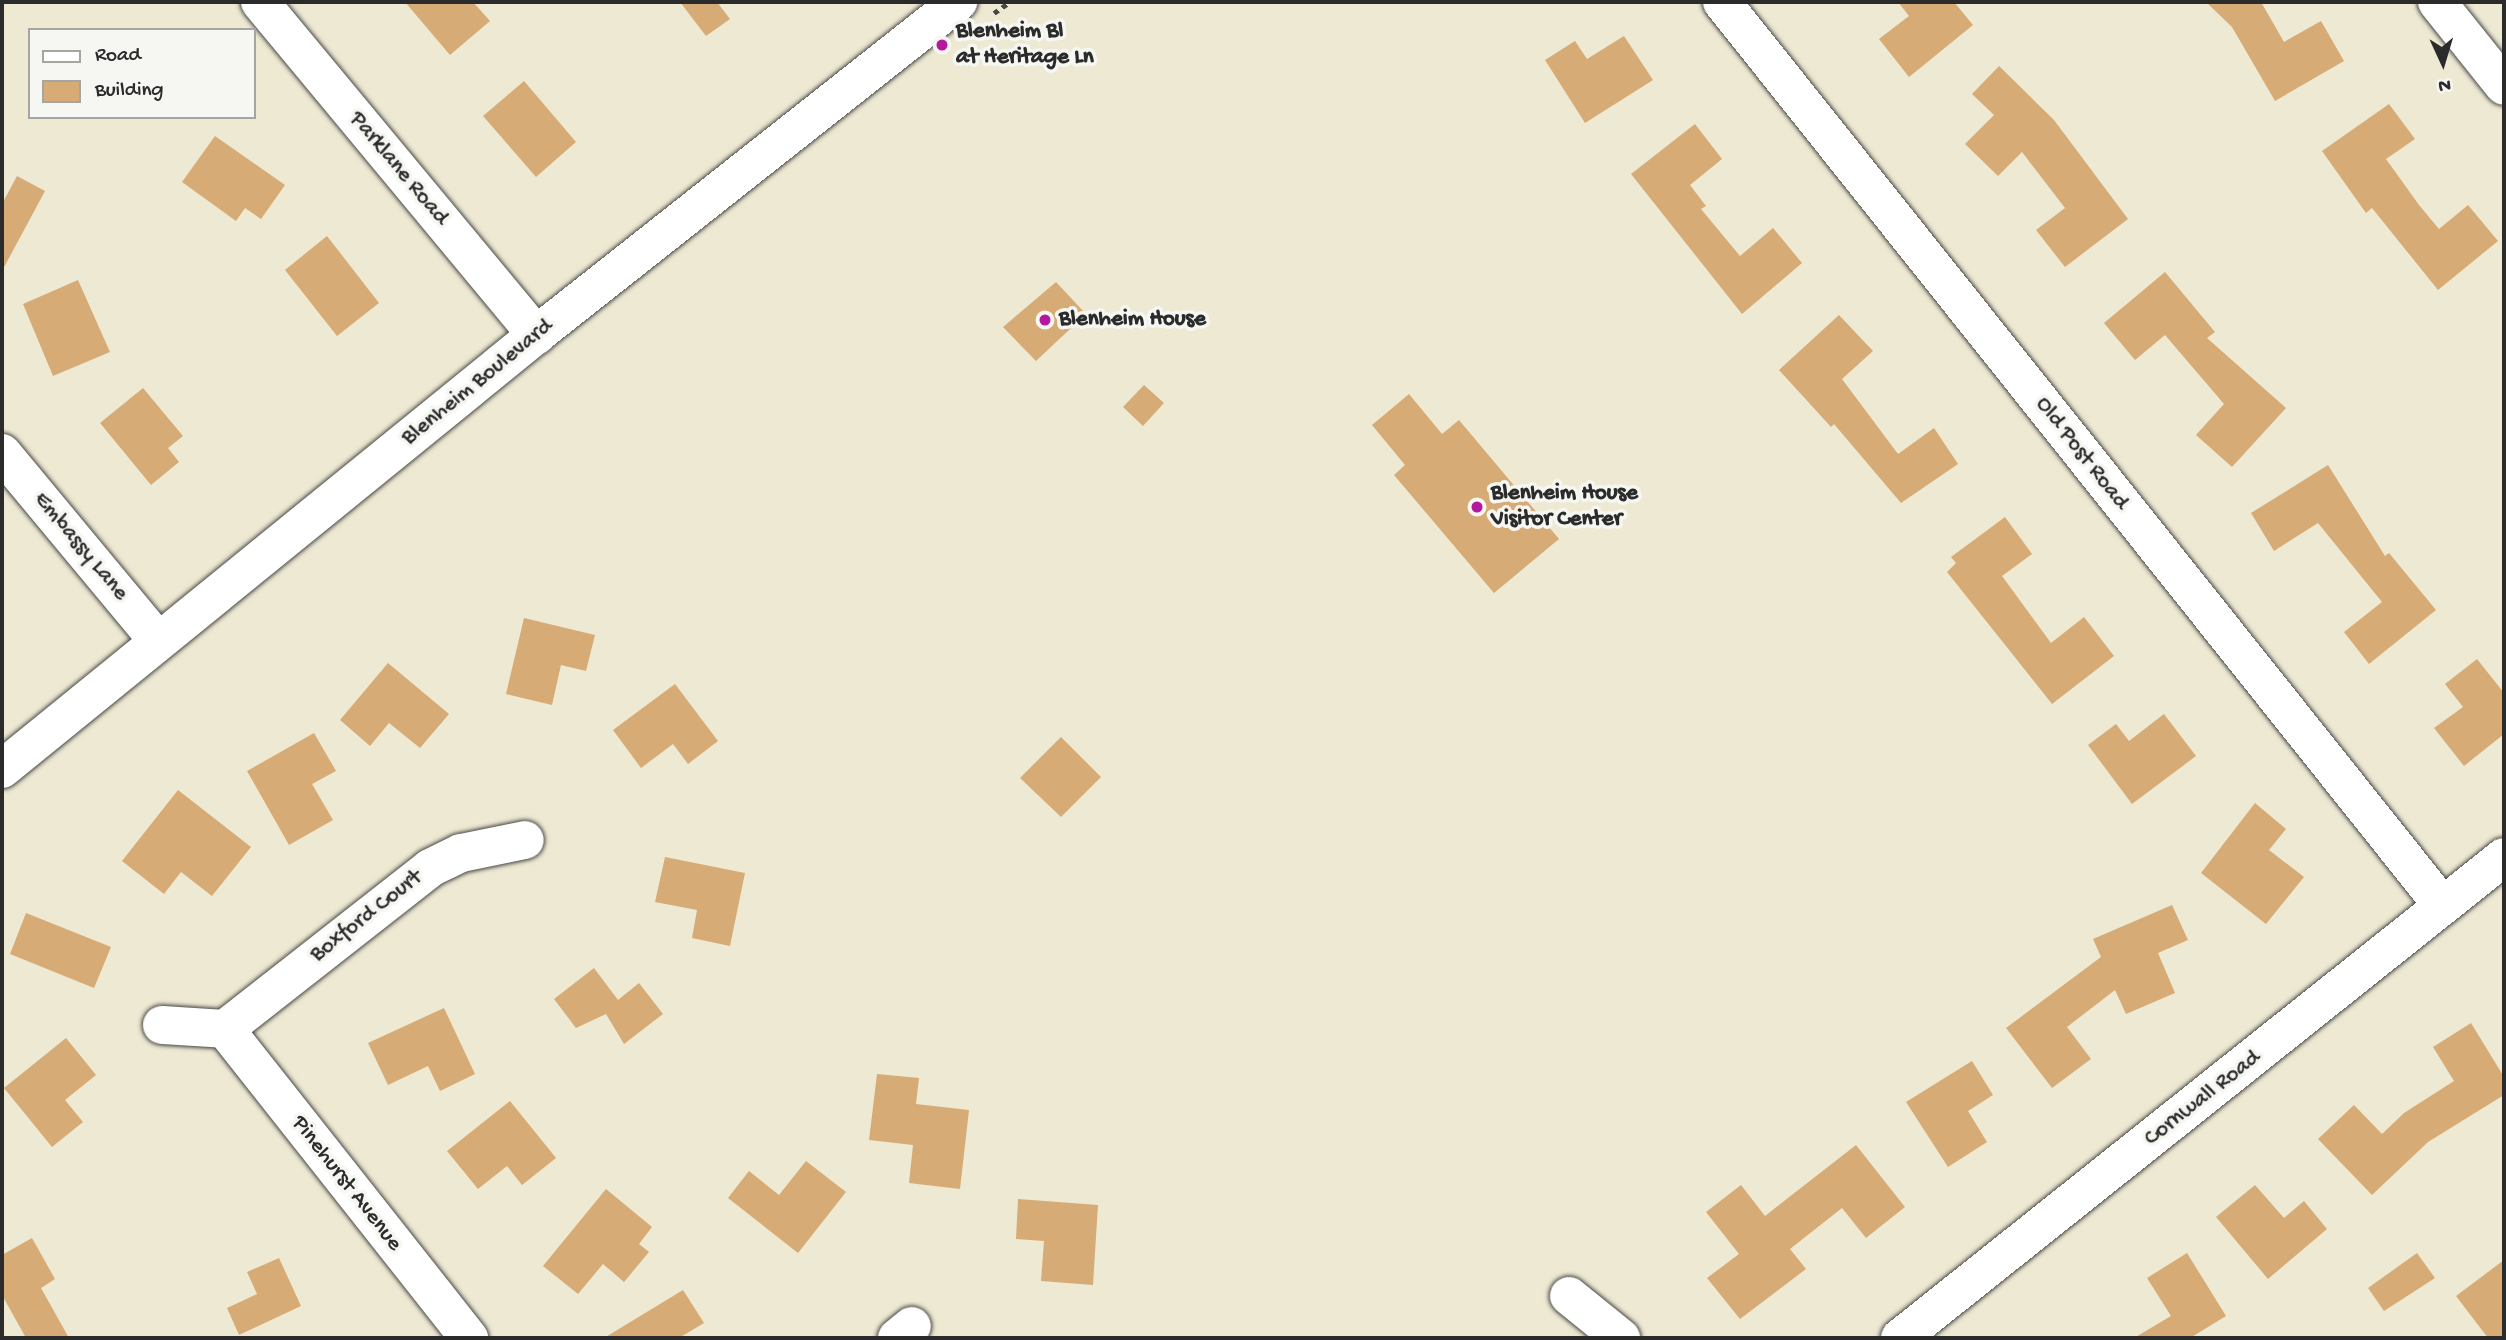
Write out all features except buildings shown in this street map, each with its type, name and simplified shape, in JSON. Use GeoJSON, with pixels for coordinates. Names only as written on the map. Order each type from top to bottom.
{"type":"FeatureCollection","features":[{"type":"Feature","properties":{"kind":"street","name":"Parklane Road"},"geometry":{"type":"LineString","coordinates":[[260,2],[536,335]]}},
{"type":"Feature","properties":{"kind":"street","name":"Blenheim Boulevard"},"geometry":{"type":"LineString","coordinates":[[2,769],[536,335],[958,2]]}},
{"type":"Feature","properties":{"kind":"street","name":"Old Post Road"},"geometry":{"type":"LineString","coordinates":[[1722,2],[2442,905]]}},
{"type":"Feature","properties":{"kind":"street"},"geometry":{"type":"LineString","coordinates":[[2437,2],[2504,86]]}},
{"type":"Feature","properties":{"kind":"street","name":"Embassy Lane"},"geometry":{"type":"LineString","coordinates":[[2,453],[158,641]]}},
{"type":"Feature","properties":{"kind":"street","name":"Boxford Court"},"geometry":{"type":"LineString","coordinates":[[225,1029],[430,867],[461,853],[525,840]]}},
{"type":"Feature","properties":{"kind":"street","name":"Cornwall Road"},"geometry":{"type":"LineString","coordinates":[[1900,1338],[2504,856]]}},
{"type":"Feature","properties":{"kind":"street"},"geometry":{"type":"LineString","coordinates":[[162,1025],[225,1029]]}},
{"type":"Feature","properties":{"kind":"street","name":"Pinehurst Avenue"},"geometry":{"type":"LineString","coordinates":[[225,1029],[469,1338]]}},
{"type":"Feature","properties":{"kind":"street"},"geometry":{"type":"LineString","coordinates":[[1569,1296],[1621,1338]]}},
{"type":"Feature","properties":{"kind":"place","name":"Blenheim Bl at Heritage Ln"},"geometry":{"type":"Point","coordinates":[942,45]}},
{"type":"Feature","properties":{"kind":"place","name":"Blenheim House"},"geometry":{"type":"Point","coordinates":[1045,320]}},
{"type":"Feature","properties":{"kind":"place","name":"Blenheim House Visitor Center"},"geometry":{"type":"Point","coordinates":[1477,507]}}]}
